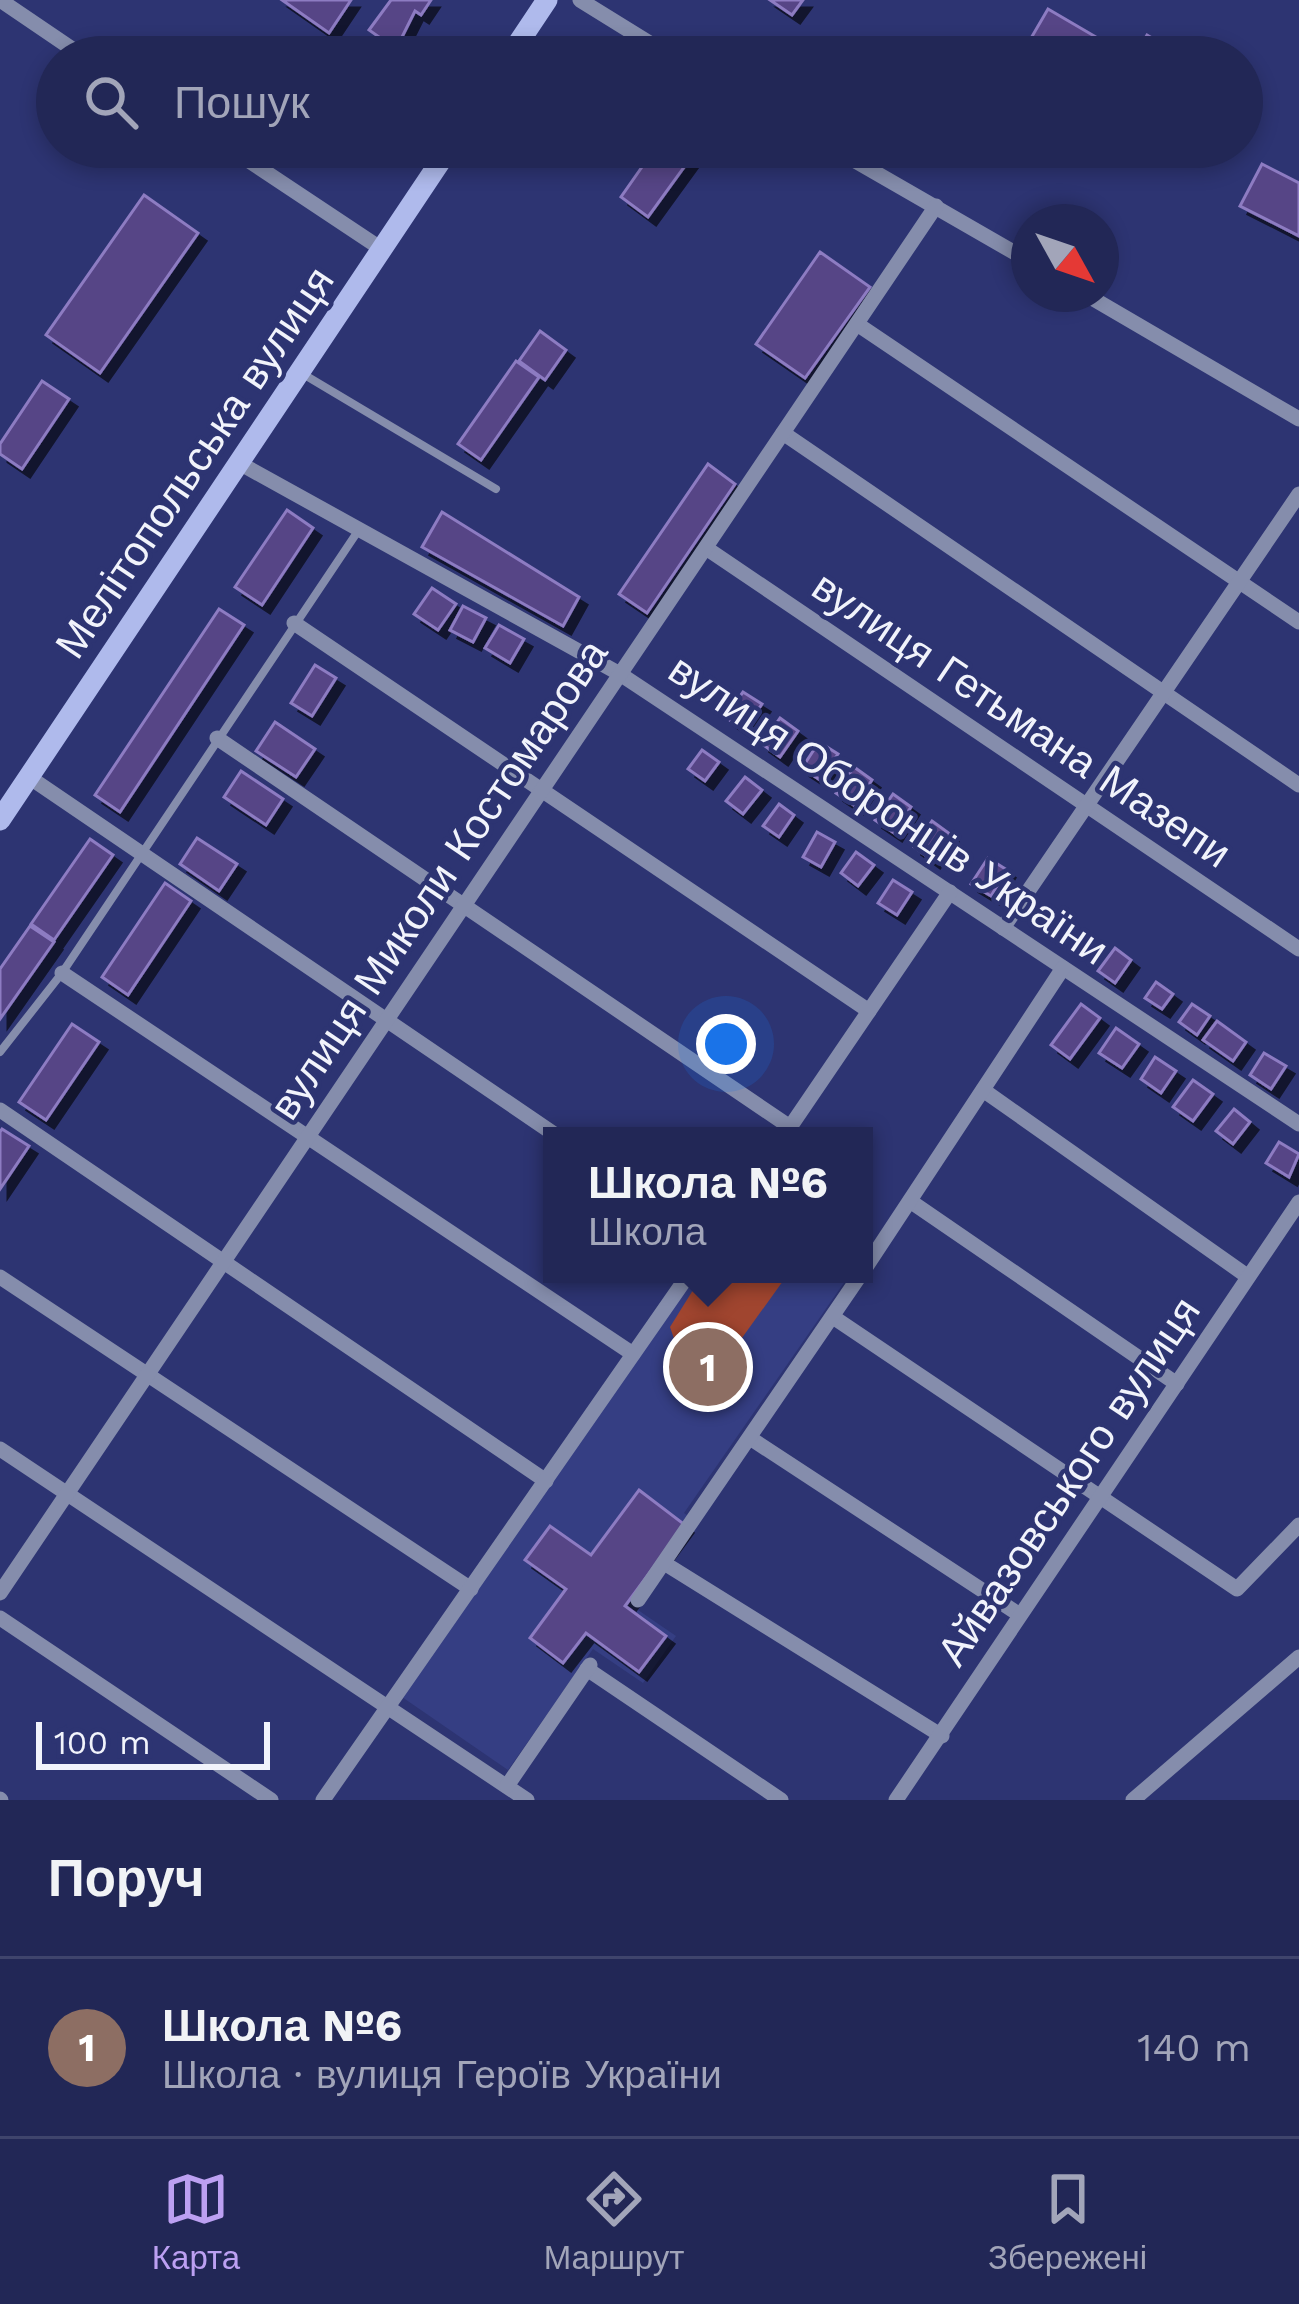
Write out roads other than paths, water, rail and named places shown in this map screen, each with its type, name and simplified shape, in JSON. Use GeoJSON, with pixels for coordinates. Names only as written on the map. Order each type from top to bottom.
{"type":"FeatureCollection","features":[{"type":"Feature","properties":{"kind":"main road"},"geometry":{"type":"LineString","coordinates":[[523,36],[547,0]]}},
{"type":"Feature","properties":{"kind":"main road","name":"Мелітопольська вулиця"},"geometry":{"type":"LineString","coordinates":[[0,820],[436,168]]}},
{"type":"Feature","properties":{"kind":"street"},"geometry":{"type":"LineString","coordinates":[[0,0],[53,36]]}},
{"type":"Feature","properties":{"kind":"street"},"geometry":{"type":"LineString","coordinates":[[580,0],[638,36]]}},
{"type":"Feature","properties":{"kind":"street"},"geometry":{"type":"LineString","coordinates":[[260,168],[383,250]]}},
{"type":"Feature","properties":{"kind":"street"},"geometry":{"type":"LineString","coordinates":[[868,168],[1011,250]]}},
{"type":"Feature","properties":{"kind":"street","name":"вулиця Миколи Костомарова"},"geometry":{"type":"LineString","coordinates":[[0,1593],[936,206]]}},
{"type":"Feature","properties":{"kind":"street"},"geometry":{"type":"LineString","coordinates":[[1116,312],[1299,419]]}},
{"type":"Feature","properties":{"kind":"street"},"geometry":{"type":"LineString","coordinates":[[856,324],[1299,622]]}},
{"type":"Feature","properties":{"kind":"street"},"geometry":{"type":"LineString","coordinates":[[783,434],[1299,785]]}},
{"type":"Feature","properties":{"kind":"street","name":"вулиця Оборонців України"},"geometry":{"type":"LineString","coordinates":[[241,464],[620,674],[1299,1124]]}},
{"type":"Feature","properties":{"kind":"street"},"geometry":{"type":"LineString","coordinates":[[1003,928],[1299,494]]}},
{"type":"Feature","properties":{"kind":"street","name":"вулиця Гетьмана Мазепи"},"geometry":{"type":"LineString","coordinates":[[706,548],[1299,949]]}},
{"type":"Feature","properties":{"kind":"street"},"geometry":{"type":"LineString","coordinates":[[294,623],[869,1011]]}},
{"type":"Feature","properties":{"kind":"street"},"geometry":{"type":"LineString","coordinates":[[217,738],[784,1127]]}},
{"type":"Feature","properties":{"kind":"street"},"geometry":{"type":"LineString","coordinates":[[29,778],[389,1017],[544,1127]]}},
{"type":"Feature","properties":{"kind":"street"},"geometry":{"type":"LineString","coordinates":[[797,1127],[950,892]]}},
{"type":"Feature","properties":{"kind":"street"},"geometry":{"type":"LineString","coordinates":[[873,1257],[1063,968]]}},
{"type":"Feature","properties":{"kind":"street"},"geometry":{"type":"LineString","coordinates":[[62,973],[632,1354]]}},
{"type":"Feature","properties":{"kind":"street"},"geometry":{"type":"LineString","coordinates":[[983,1090],[1247,1276]]}},
{"type":"Feature","properties":{"kind":"street"},"geometry":{"type":"LineString","coordinates":[[0,1110],[546,1481]]}},
{"type":"Feature","properties":{"kind":"street"},"geometry":{"type":"LineString","coordinates":[[910,1201],[1177,1384]]}},
{"type":"Feature","properties":{"kind":"street","name":"Айвазовського вулиця"},"geometry":{"type":"LineString","coordinates":[[896,1800],[1299,1202]]}},
{"type":"Feature","properties":{"kind":"street"},"geometry":{"type":"LineString","coordinates":[[0,1276],[471,1589]]}},
{"type":"Feature","properties":{"kind":"street"},"geometry":{"type":"LineString","coordinates":[[323,1800],[683,1283]]}},
{"type":"Feature","properties":{"kind":"street"},"geometry":{"type":"LineString","coordinates":[[638,1600],[856,1283]]}},
{"type":"Feature","properties":{"kind":"street"},"geometry":{"type":"LineString","coordinates":[[833,1317],[1238,1589],[1299,1525]]}},
{"type":"Feature","properties":{"kind":"street"},"geometry":{"type":"LineString","coordinates":[[750,1438],[1019,1615]]}},
{"type":"Feature","properties":{"kind":"street"},"geometry":{"type":"LineString","coordinates":[[0,1449],[391,1705],[527,1800]]}},
{"type":"Feature","properties":{"kind":"street"},"geometry":{"type":"LineString","coordinates":[[664,1563],[941,1736]]}},
{"type":"Feature","properties":{"kind":"street"},"geometry":{"type":"LineString","coordinates":[[0,1618],[271,1800]]}},
{"type":"Feature","properties":{"kind":"street"},"geometry":{"type":"LineString","coordinates":[[1133,1800],[1299,1657]]}},
{"type":"Feature","properties":{"kind":"street"},"geometry":{"type":"LineString","coordinates":[[507,1786],[590,1666],[781,1800]]}},
{"type":"Feature","properties":{"kind":"lane"},"geometry":{"type":"LineString","coordinates":[[301,373],[496,489]]}},
{"type":"Feature","properties":{"kind":"lane"},"geometry":{"type":"LineString","coordinates":[[0,1052],[62,973],[358,529]]}},
{"type":"Feature","properties":{"kind":"place","name":"Школа №6"},"geometry":{"type":"Point","coordinates":[708,1367]}}]}
